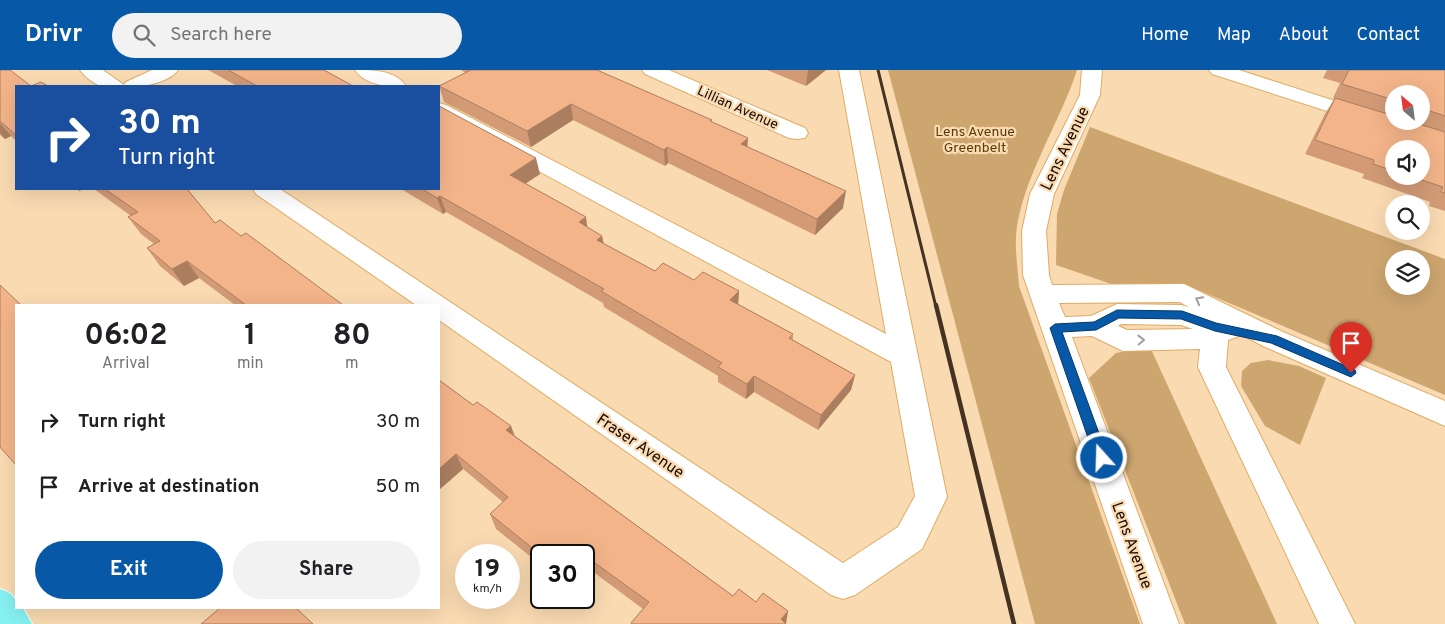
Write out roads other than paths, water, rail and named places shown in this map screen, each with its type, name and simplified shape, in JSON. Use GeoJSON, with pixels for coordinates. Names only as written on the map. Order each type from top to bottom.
{"type":"FeatureCollection","features":[{"type":"Feature","properties":{"kind":"main road"},"geometry":{"type":"LineString","coordinates":[[0,606],[14,624]]}},
{"type":"Feature","properties":{"kind":"street"},"geometry":{"type":"LineString","coordinates":[[90,70],[112,85]]}},
{"type":"Feature","properties":{"kind":"street"},"geometry":{"type":"LineString","coordinates":[[135,85],[168,70]]}},
{"type":"Feature","properties":{"kind":"street"},"geometry":{"type":"LineString","coordinates":[[365,70],[394,85]]}},
{"type":"Feature","properties":{"kind":"street","name":"Lillian Avenue"},"geometry":{"type":"LineString","coordinates":[[652,70],[797,133]]}},
{"type":"Feature","properties":{"kind":"street"},"geometry":{"type":"LineString","coordinates":[[849,70],[904,356]]}},
{"type":"Feature","properties":{"kind":"street","name":"Lens Avenue"},"geometry":{"type":"LineString","coordinates":[[1092,70],[1090,95],[1042,194],[1034,231],[1036,275],[1161,624]]}},
{"type":"Feature","properties":{"kind":"street"},"geometry":{"type":"LineString","coordinates":[[1218,70],[1379,121]]}},
{"type":"Feature","properties":{"kind":"street"},"geometry":{"type":"LineString","coordinates":[[440,110],[904,356]]}},
{"type":"Feature","properties":{"kind":"street"},"geometry":{"type":"LineString","coordinates":[[265,190],[434,304]]}},
{"type":"Feature","properties":{"kind":"street"},"geometry":{"type":"LineString","coordinates":[[1043,294],[1184,293],[1273,339],[1445,414]]}},
{"type":"Feature","properties":{"kind":"street","name":"Fraser Avenue"},"geometry":{"type":"LineString","coordinates":[[440,308],[843,582],[910,538],[931,497],[904,356]]}},
{"type":"Feature","properties":{"kind":"street"},"geometry":{"type":"LineString","coordinates":[[1055,328],[1096,326],[1123,341],[1198,339],[1215,327],[1273,339]]}},
{"type":"Feature","properties":{"kind":"street"},"geometry":{"type":"LineString","coordinates":[[1215,327],[1212,367],[1337,624]]}},
{"type":"Feature","properties":{"kind":"railway"},"geometry":{"type":"LineString","coordinates":[[878,70],[936,307]]}},
{"type":"Feature","properties":{"kind":"railway"},"geometry":{"type":"LineString","coordinates":[[936,305],[1014,624]]}},
{"type":"Feature","properties":{"kind":"park label","name":"Lens Avenue Greenbelt"},"geometry":{"type":"Point","coordinates":[975,139]}}]}
